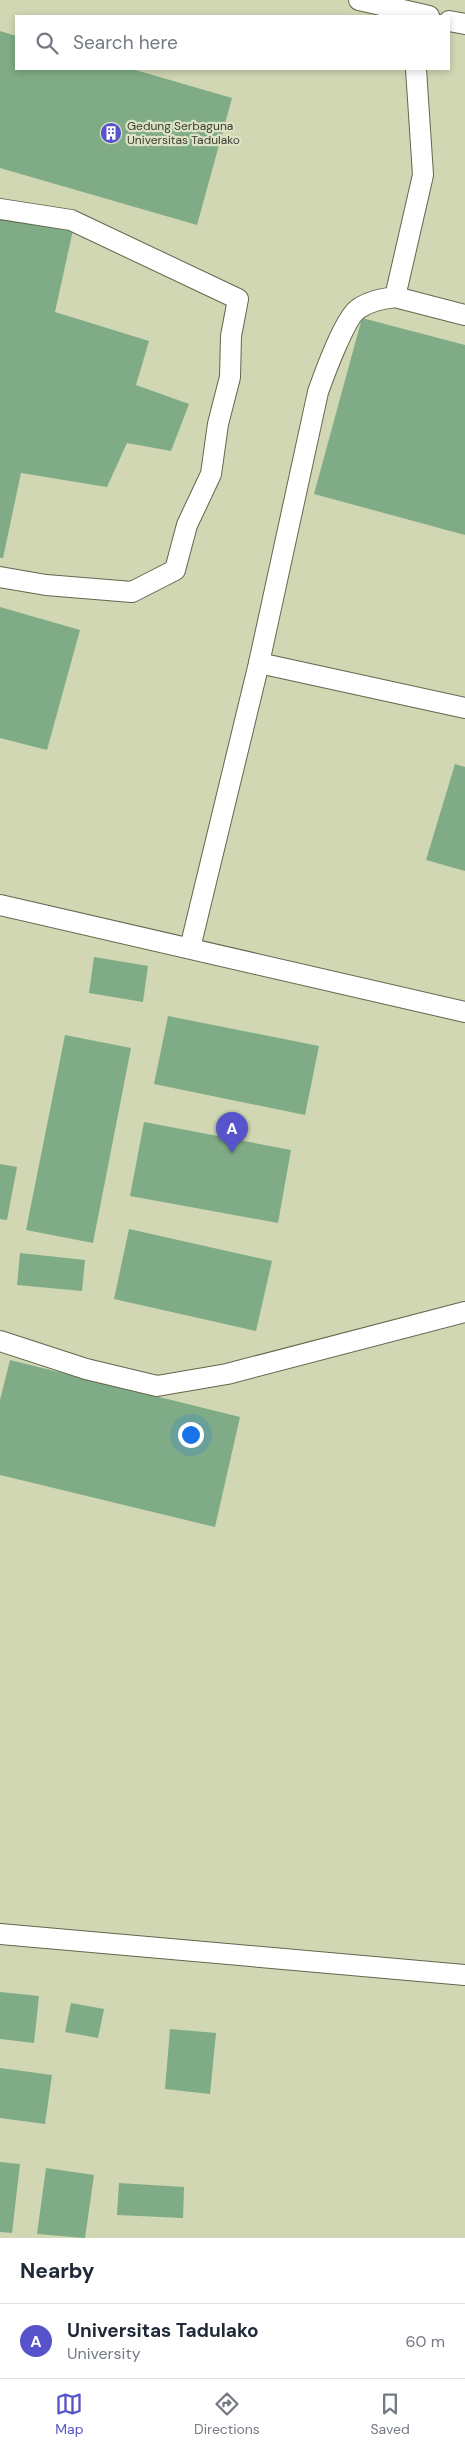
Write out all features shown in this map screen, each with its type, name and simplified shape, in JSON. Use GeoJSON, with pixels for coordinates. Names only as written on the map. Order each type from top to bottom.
{"type":"FeatureCollection","features":[{"type":"Feature","properties":{"kind":"lane"},"geometry":{"type":"LineString","coordinates":[[359,0],[417,15]]}},
{"type":"Feature","properties":{"kind":"lane"},"geometry":{"type":"LineString","coordinates":[[450,20],[465,24]]}},
{"type":"Feature","properties":{"kind":"lane"},"geometry":{"type":"LineString","coordinates":[[395,297],[423,175],[416,70]]}},
{"type":"Feature","properties":{"kind":"lane"},"geometry":{"type":"LineString","coordinates":[[0,209],[71,220],[238,299],[231,336],[230,377],[218,424],[211,474],[187,525],[175,570],[132,592],[46,584],[0,577]]}},
{"type":"Feature","properties":{"kind":"lane"},"geometry":{"type":"LineString","coordinates":[[190,948],[259,663],[318,392],[334,350],[357,309],[374,301],[395,297],[465,315]]}},
{"type":"Feature","properties":{"kind":"lane"},"geometry":{"type":"LineString","coordinates":[[259,663],[465,708]]}},
{"type":"Feature","properties":{"kind":"lane"},"geometry":{"type":"LineString","coordinates":[[0,905],[465,1012]]}},
{"type":"Feature","properties":{"kind":"lane"},"geometry":{"type":"LineString","coordinates":[[0,1341],[86,1369],[157,1386],[227,1374],[465,1312]]}},
{"type":"Feature","properties":{"kind":"lane"},"geometry":{"type":"LineString","coordinates":[[0,1934],[465,1975]]}},
{"type":"Feature","properties":{"kind":"shaded area"},"geometry":{"type":"Polygon","coordinates":[[[0,0],[465,0],[465,2238],[0,2238],[0,0]]]}},
{"type":"Feature","properties":{"kind":"building","name":"Gedung Serbaguna Universitas Tadulako"},"geometry":{"type":"Polygon","coordinates":[[[0,31],[15,36],[15,70],[135,70],[232,98],[197,225],[0,168],[0,31]]]}},
{"type":"Feature","properties":{"kind":"building"},"geometry":{"type":"Polygon","coordinates":[[[0,214],[73,230],[55,312],[149,341],[136,385],[189,404],[171,451],[127,443],[107,487],[21,473],[3,558],[0,558],[0,214]]]}},
{"type":"Feature","properties":{"kind":"building"},"geometry":{"type":"Polygon","coordinates":[[[362,318],[465,345],[465,535],[314,494],[362,318]]]}},
{"type":"Feature","properties":{"kind":"building"},"geometry":{"type":"Polygon","coordinates":[[[0,607],[80,630],[47,750],[0,738],[0,607]]]}},
{"type":"Feature","properties":{"kind":"building"},"geometry":{"type":"Polygon","coordinates":[[[455,764],[465,767],[465,871],[426,860],[455,764]]]}},
{"type":"Feature","properties":{"kind":"building"},"geometry":{"type":"Polygon","coordinates":[[[94,957],[148,966],[143,1002],[89,993],[94,957]]]}},
{"type":"Feature","properties":{"kind":"building"},"geometry":{"type":"Polygon","coordinates":[[[168,1016],[319,1046],[305,1115],[154,1084],[168,1016]]]}},
{"type":"Feature","properties":{"kind":"building"},"geometry":{"type":"Polygon","coordinates":[[[65,1035],[131,1048],[93,1243],[26,1230],[65,1035]]]}},
{"type":"Feature","properties":{"kind":"building"},"geometry":{"type":"Polygon","coordinates":[[[144,1122],[291,1150],[278,1223],[130,1196],[144,1122]]]}},
{"type":"Feature","properties":{"kind":"building"},"geometry":{"type":"Polygon","coordinates":[[[0,1164],[17,1167],[7,1220],[0,1219],[0,1164]]]}},
{"type":"Feature","properties":{"kind":"building"},"geometry":{"type":"Polygon","coordinates":[[[129,1229],[272,1261],[256,1331],[114,1299],[129,1229]]]}},
{"type":"Feature","properties":{"kind":"building"},"geometry":{"type":"Polygon","coordinates":[[[20,1253],[85,1260],[82,1291],[17,1285],[20,1253]]]}},
{"type":"Feature","properties":{"kind":"building"},"geometry":{"type":"Polygon","coordinates":[[[10,1360],[240,1417],[215,1527],[0,1475],[0,1400],[10,1360]]]}},
{"type":"Feature","properties":{"kind":"building"},"geometry":{"type":"Polygon","coordinates":[[[0,1992],[39,1996],[34,2043],[0,2039],[0,1992]]]}},
{"type":"Feature","properties":{"kind":"building"},"geometry":{"type":"Polygon","coordinates":[[[71,2003],[104,2009],[98,2038],[65,2032],[71,2003]]]}},
{"type":"Feature","properties":{"kind":"building"},"geometry":{"type":"Polygon","coordinates":[[[170,2029],[216,2033],[210,2094],[165,2089],[170,2029]]]}},
{"type":"Feature","properties":{"kind":"building"},"geometry":{"type":"Polygon","coordinates":[[[0,2068],[52,2075],[45,2124],[0,2118],[0,2068]]]}},
{"type":"Feature","properties":{"kind":"building"},"geometry":{"type":"Polygon","coordinates":[[[0,2162],[20,2164],[12,2233],[0,2232],[0,2162]]]}},
{"type":"Feature","properties":{"kind":"building"},"geometry":{"type":"Polygon","coordinates":[[[46,2168],[94,2175],[85,2238],[37,2234],[46,2168]]]}},
{"type":"Feature","properties":{"kind":"building"},"geometry":{"type":"Polygon","coordinates":[[[119,2183],[184,2187],[183,2218],[117,2215],[119,2183]]]}},
{"type":"Feature","properties":{"kind":"place","name":"Gedung Serbaguna Universitas Tadulako"},"geometry":{"type":"Point","coordinates":[111,133]}},
{"type":"Feature","properties":{"kind":"place","name":"Universitas Tadulako"},"geometry":{"type":"Point","coordinates":[232,1153]}}]}
